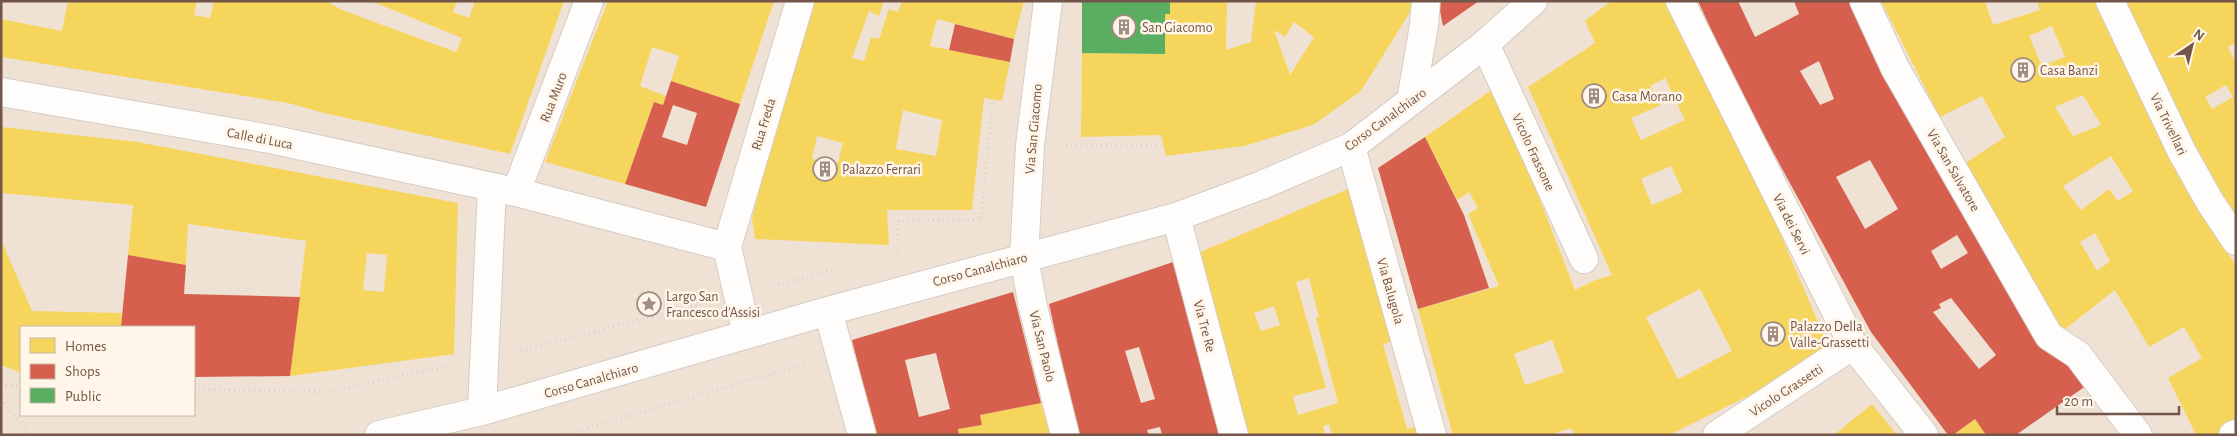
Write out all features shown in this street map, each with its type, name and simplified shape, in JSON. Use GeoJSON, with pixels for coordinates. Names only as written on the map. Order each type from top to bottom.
{"type":"FeatureCollection","features":[{"type":"Feature","properties":{"kind":"street","name":"Rua Muro"},"geometry":{"type":"LineString","coordinates":[[504,189],[589,1]]}},
{"type":"Feature","properties":{"kind":"street","name":"Rua Freda"},"geometry":{"type":"LineString","coordinates":[[727,247],[800,1]]}},
{"type":"Feature","properties":{"kind":"street","name":"Via San Giacomo"},"geometry":{"type":"LineString","coordinates":[[1024,257],[1030,145],[1048,1]]}},
{"type":"Feature","properties":{"kind":"street"},"geometry":{"type":"LineString","coordinates":[[1411,101],[1424,26],[1426,1]]}},
{"type":"Feature","properties":{"kind":"street","name":"Corso Canalchiaro"},"geometry":{"type":"LineString","coordinates":[[379,435],[482,411],[828,310],[1176,217],[1262,185],[1351,147],[1485,44],[1532,1]]}},
{"type":"Feature","properties":{"kind":"street","name":"Via dei Servi"},"geometry":{"type":"LineString","coordinates":[[1680,1],[1853,345],[1924,435]]}},
{"type":"Feature","properties":{"kind":"street","name":"Via San Salvatore"},"geometry":{"type":"LineString","coordinates":[[1864,1],[1895,68],[2049,336],[2078,354],[2138,435]]}},
{"type":"Feature","properties":{"kind":"street","name":"Via Trivellari"},"geometry":{"type":"LineString","coordinates":[[2110,1],[2182,152],[2210,202],[2236,241]]}},
{"type":"Feature","properties":{"kind":"street","name":"Vicolo Frassone"},"geometry":{"type":"LineString","coordinates":[[1485,44],[1584,259]]}},
{"type":"Feature","properties":{"kind":"street","name":"Calle di Luca"},"geometry":{"type":"LineString","coordinates":[[1,92],[270,139],[504,189]]}},
{"type":"Feature","properties":{"kind":"street","name":"Via Balugola"},"geometry":{"type":"LineString","coordinates":[[1351,147],[1432,435]]}},
{"type":"Feature","properties":{"kind":"street"},"geometry":{"type":"LineString","coordinates":[[482,411],[484,359],[504,189],[727,247],[747,334]]}},
{"type":"Feature","properties":{"kind":"street","name":"Via Tre Re"},"geometry":{"type":"LineString","coordinates":[[1176,217],[1234,435]]}},
{"type":"Feature","properties":{"kind":"street","name":"Via San Paolo"},"geometry":{"type":"LineString","coordinates":[[1024,257],[1033,307],[1065,435]]}},
{"type":"Feature","properties":{"kind":"street"},"geometry":{"type":"LineString","coordinates":[[828,310],[862,435]]}},
{"type":"Feature","properties":{"kind":"street","name":"Vicolo Grassetti"},"geometry":{"type":"LineString","coordinates":[[1717,435],[1853,345]]}},
{"type":"Feature","properties":{"kind":"path"},"geometry":{"type":"LineString","coordinates":[[891,255],[899,252],[897,221],[981,220],[993,100]]}},
{"type":"Feature","properties":{"kind":"path"},"geometry":{"type":"LineString","coordinates":[[1030,145],[1163,145]]}},
{"type":"Feature","properties":{"kind":"path"},"geometry":{"type":"LineString","coordinates":[[195,390],[325,392],[484,359],[738,296],[838,269]]}},
{"type":"Feature","properties":{"kind":"path"},"geometry":{"type":"LineString","coordinates":[[563,435],[840,354]]}},
{"type":"Feature","properties":{"kind":"path"},"geometry":{"type":"LineString","coordinates":[[1,385],[20,386]]}},
{"type":"Feature","properties":{"kind":"path"},"geometry":{"type":"LineString","coordinates":[[1,399],[31,435]]}},
{"type":"Feature","properties":{"kind":"shaded area"},"geometry":{"type":"Polygon","coordinates":[[[1,1],[2236,1],[2236,435],[1,435],[1,1]]]}},
{"type":"Feature","properties":{"kind":"building: Homes"},"geometry":{"type":"Polygon","coordinates":[[[68,1],[197,1],[194,15],[210,18],[214,1],[326,1],[342,10],[456,52],[462,38],[371,1],[457,1],[453,12],[469,18],[475,1],[564,1],[510,154],[324,113],[288,103],[1,57],[1,19],[62,31],[68,1]]]}},
{"type":"Feature","properties":{"kind":"building: Homes"},"geometry":{"type":"Polygon","coordinates":[[[608,1],[774,1],[740,104],[671,81],[679,56],[652,47],[640,86],[666,96],[663,105],[654,102],[625,184],[545,162],[608,1]]]}},
{"type":"Feature","properties":{"kind":"building: Homes"},"geometry":{"type":"Polygon","coordinates":[[[813,1],[884,1],[879,16],[869,11],[852,58],[864,61],[871,37],[879,39],[889,9],[898,12],[902,1],[1024,1],[1014,39],[937,19],[930,46],[1010,62],[1002,101],[984,98],[972,210],[887,210],[889,245],[755,239],[752,219],[786,88],[813,1]],[[903,110],[896,149],[936,156],[942,120],[903,110]],[[817,136],[812,159],[838,163],[843,143],[817,136]]]}},
{"type":"Feature","properties":{"kind":"building: Homes"},"geometry":{"type":"Polygon","coordinates":[[[1170,1],[1227,1],[1226,50],[1251,42],[1256,1],[1412,1],[1410,12],[1361,91],[1313,125],[1244,146],[1166,156],[1161,135],[1081,137],[1082,53],[1165,54],[1165,14],[1170,14],[1170,1]],[[1294,22],[1285,37],[1274,30],[1290,75],[1314,37],[1294,22]]]}},
{"type":"Feature","properties":{"kind":"building: Homes"},"geometry":{"type":"Polygon","coordinates":[[[1611,1],[1666,1],[1721,104],[1766,200],[1832,355],[1669,435],[1575,435],[1571,428],[1550,435],[1453,435],[1418,309],[1499,286],[1468,214],[1478,208],[1469,192],[1457,200],[1425,137],[1496,87],[1575,290],[1593,281],[1612,275],[1528,87],[1595,43],[1585,21],[1611,1]],[[1665,78],[1650,86],[1661,105],[1631,118],[1641,140],[1685,120],[1665,78]],[[1671,166],[1641,179],[1652,205],[1683,192],[1671,166]],[[1700,289],[1646,317],[1678,379],[1732,351],[1700,289]],[[1552,340],[1514,354],[1525,385],[1564,372],[1552,340]]]}},
{"type":"Feature","properties":{"kind":"building: Homes"},"geometry":{"type":"Polygon","coordinates":[[[1881,1],[1985,1],[1993,25],[2040,10],[2037,1],[2098,1],[2189,189],[2236,266],[2236,425],[2214,435],[2196,435],[2168,378],[2202,358],[2184,327],[2149,347],[2115,290],[2060,333],[1964,164],[2005,137],[1982,96],[1940,117],[1881,1]],[[2052,26],[2029,36],[2042,66],[2065,57],[2052,26]],[[2083,95],[2055,107],[2073,136],[2101,125],[2083,95]],[[2111,156],[2063,186],[2081,210],[2109,189],[2118,201],[2133,191],[2111,156]],[[2095,233],[2080,242],[2097,271],[2110,261],[2095,233]]]}},
{"type":"Feature","properties":{"kind":"building: Homes"},"geometry":{"type":"Polygon","coordinates":[[[2125,1],[2236,1],[2236,43],[2228,47],[2236,63],[2236,215],[2219,191],[2201,159],[2125,1]],[[2226,85],[2205,97],[2212,109],[2233,97],[2226,85]]]}},
{"type":"Feature","properties":{"kind":"building: Homes"},"geometry":{"type":"Polygon","coordinates":[[[1,127],[138,142],[458,203],[454,354],[290,376],[306,241],[188,224],[186,265],[128,255],[133,205],[1,193],[1,127]],[[367,253],[363,290],[384,292],[387,255],[367,253]]]}},
{"type":"Feature","properties":{"kind":"building: Homes"},"geometry":{"type":"Polygon","coordinates":[[[1348,189],[1397,340],[1383,344],[1407,429],[1419,426],[1421,435],[1332,435],[1329,424],[1323,426],[1325,435],[1245,435],[1198,253],[1348,189]],[[1309,278],[1296,282],[1326,388],[1293,396],[1298,415],[1338,403],[1316,318],[1319,317],[1309,278]],[[1274,306],[1254,313],[1261,331],[1280,325],[1274,306]]]}},
{"type":"Feature","properties":{"kind":"building: Homes"},"geometry":{"type":"Polygon","coordinates":[[[1,240],[32,311],[122,313],[121,326],[20,326],[20,373],[1,365],[1,240]]]}},
{"type":"Feature","properties":{"kind":"building: Homes"},"geometry":{"type":"Polygon","coordinates":[[[1041,403],[1050,435],[959,435],[958,429],[982,425],[980,415],[1041,403]]]}},
{"type":"Feature","properties":{"kind":"building: Homes"},"geometry":{"type":"Polygon","coordinates":[[[1872,404],[1897,435],[1834,435],[1872,404]]]}},
{"type":"Feature","properties":{"kind":"building: Homes"},"geometry":{"type":"Polygon","coordinates":[[[1975,419],[1986,435],[1953,435],[1975,419]]]}},
{"type":"Feature","properties":{"kind":"building: Shops"},"geometry":{"type":"Polygon","coordinates":[[[1438,1],[1479,1],[1443,26],[1438,1]]]}},
{"type":"Feature","properties":{"kind":"building: Shops"},"geometry":{"type":"Polygon","coordinates":[[[1698,1],[1738,1],[1755,37],[1799,14],[1794,1],[1854,1],[2090,383],[2016,435],[1986,435],[1975,419],[1953,435],[1948,435],[1871,332],[1736,84],[1698,1]],[[1819,61],[1800,71],[1820,105],[1834,99],[1819,61]],[[1870,160],[1836,177],[1865,229],[1898,209],[1870,160]],[[1957,235],[1931,251],[1941,269],[1968,253],[1957,235]],[[1951,298],[1939,304],[1941,308],[1933,312],[1979,369],[1996,355],[1951,298]]]}},
{"type":"Feature","properties":{"kind":"building: Shops"},"geometry":{"type":"Polygon","coordinates":[[[955,24],[1014,39],[1010,62],[949,50],[955,24]]]}},
{"type":"Feature","properties":{"kind":"building: Shops"},"geometry":{"type":"Polygon","coordinates":[[[671,81],[740,104],[706,207],[625,184],[654,102],[663,105],[671,81]],[[673,105],[662,137],[687,145],[697,113],[673,105]]]}},
{"type":"Feature","properties":{"kind":"building: Shops"},"geometry":{"type":"Polygon","coordinates":[[[1425,137],[1464,215],[1489,288],[1418,309],[1378,168],[1425,137]]]}},
{"type":"Feature","properties":{"kind":"building: Shops"},"geometry":{"type":"Polygon","coordinates":[[[128,255],[186,265],[184,294],[300,297],[290,376],[195,377],[195,326],[121,326],[128,255]]]}},
{"type":"Feature","properties":{"kind":"building: Shops"},"geometry":{"type":"Polygon","coordinates":[[[1176,261],[1223,435],[1162,435],[1160,427],[1147,430],[1149,435],[1078,435],[1049,304],[1176,261]],[[1139,347],[1125,351],[1141,403],[1155,399],[1139,347]]]}},
{"type":"Feature","properties":{"kind":"building: Shops"},"geometry":{"type":"Polygon","coordinates":[[[1013,292],[1041,403],[980,415],[982,425],[958,429],[959,435],[875,435],[852,340],[1013,292]],[[936,353],[905,360],[919,417],[950,409],[936,353]]]}},
{"type":"Feature","properties":{"kind":"building: Public","name":"San Giacomo"},"geometry":{"type":"Polygon","coordinates":[[[1082,1],[1170,2],[1170,14],[1165,14],[1165,54],[1082,53],[1082,1]]]}},
{"type":"Feature","properties":{"kind":"place","name":"San Giacomo"},"geometry":{"type":"Point","coordinates":[1124,27]}},
{"type":"Feature","properties":{"kind":"place","name":"Casa Banzi"},"geometry":{"type":"Point","coordinates":[2023,70]}},
{"type":"Feature","properties":{"kind":"place","name":"Casa Morano"},"geometry":{"type":"Point","coordinates":[1594,96]}},
{"type":"Feature","properties":{"kind":"place","name":"Palazzo Ferrari"},"geometry":{"type":"Point","coordinates":[825,169]}},
{"type":"Feature","properties":{"kind":"place","name":"Largo San Francesco d’Assisi"},"geometry":{"type":"Point","coordinates":[649,304]}},
{"type":"Feature","properties":{"kind":"place","name":"Palazzo Della Valle-Grassetti"},"geometry":{"type":"Point","coordinates":[1773,334]}}]}
